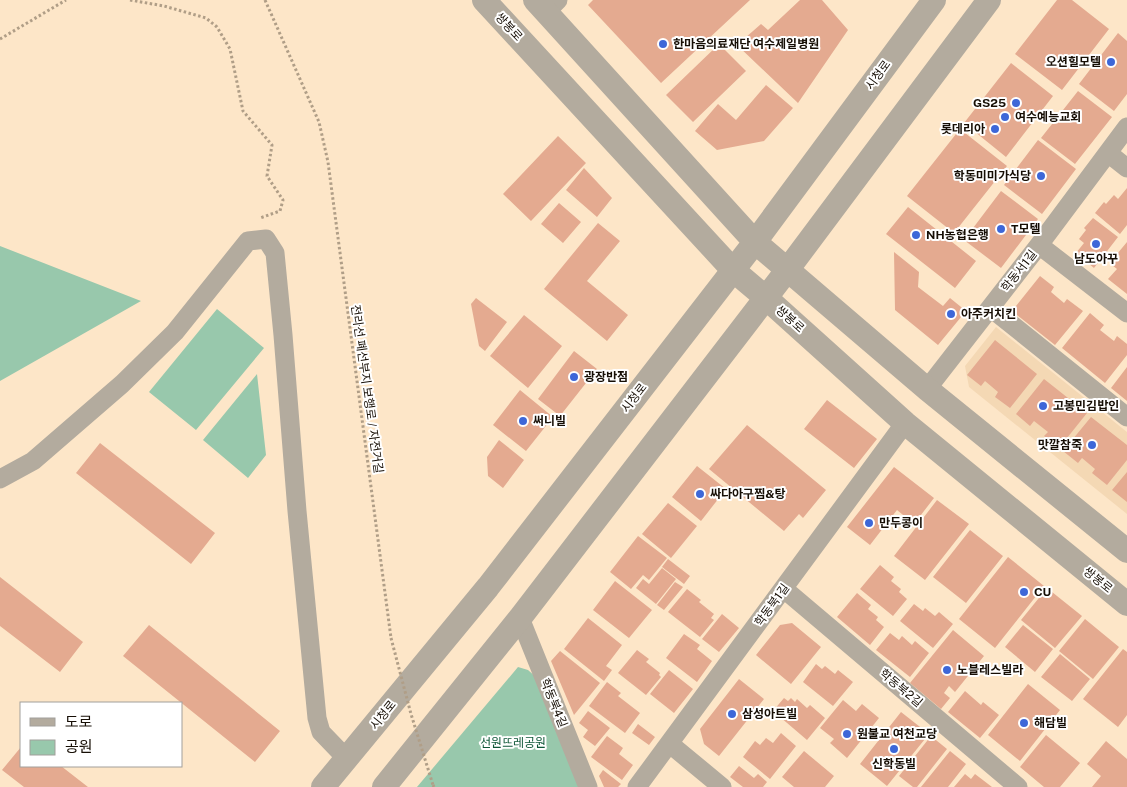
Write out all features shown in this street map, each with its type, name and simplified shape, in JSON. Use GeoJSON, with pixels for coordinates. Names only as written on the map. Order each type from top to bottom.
{"type":"FeatureCollection","features":[{"type":"Feature","properties":{"kind":"street","name":"쌍봉로"},"geometry":{"type":"LineString","coordinates":[[484,0],[733,270],[906,422],[1127,604]]}},
{"type":"Feature","properties":{"kind":"street","name":"시청로"},"geometry":{"type":"LineString","coordinates":[[323,787],[488,587],[756,242],[934,0]]}},
{"type":"Feature","properties":{"kind":"street"},"geometry":{"type":"LineString","coordinates":[[384,787],[520,618],[788,269],[989,0]]}},
{"type":"Feature","properties":{"kind":"street"},"geometry":{"type":"LineString","coordinates":[[546,4],[756,242],[927,389],[1127,551]]}},
{"type":"Feature","properties":{"kind":"street","name":"학동서1길"},"geometry":{"type":"LineString","coordinates":[[927,389],[991,308],[1127,128]]}},
{"type":"Feature","properties":{"kind":"street"},"geometry":{"type":"LineString","coordinates":[[1108,153],[1127,168]]}},
{"type":"Feature","properties":{"kind":"street"},"geometry":{"type":"LineString","coordinates":[[0,479],[33,461],[122,384],[175,332],[257,240],[274,253],[317,718],[321,732],[347,759]]}},
{"type":"Feature","properties":{"kind":"street"},"geometry":{"type":"LineString","coordinates":[[1039,245],[1127,313]]}},
{"type":"Feature","properties":{"kind":"street"},"geometry":{"type":"LineString","coordinates":[[991,308],[1127,417]]}},
{"type":"Feature","properties":{"kind":"street","name":"학동북1길"},"geometry":{"type":"LineString","coordinates":[[637,787],[906,422]]}},
{"type":"Feature","properties":{"kind":"street","name":"학동북2길"},"geometry":{"type":"LineString","coordinates":[[784,589],[1018,787]]}},
{"type":"Feature","properties":{"kind":"street","name":"학동북4길"},"geometry":{"type":"LineString","coordinates":[[520,618],[588,787]]}},
{"type":"Feature","properties":{"kind":"street"},"geometry":{"type":"LineString","coordinates":[[670,744],[722,787]]}},
{"type":"Feature","properties":{"kind":"path"},"geometry":{"type":"LineString","coordinates":[[0,39],[66,0]]}},
{"type":"Feature","properties":{"kind":"path"},"geometry":{"type":"LineString","coordinates":[[130,0],[164,6],[206,18],[217,27],[230,49],[243,111],[272,145],[267,176],[284,200],[280,211],[259,218],[257,240]]}},
{"type":"Feature","properties":{"kind":"path","name":"전라선 폐선부지 보행로 / 자전거길"},"geometry":{"type":"LineString","coordinates":[[265,0],[319,122],[328,162],[391,638],[434,786]]}},
{"type":"Feature","properties":{"kind":"shaded area"},"geometry":{"type":"Polygon","coordinates":[[[996,327],[1127,432],[1127,514],[969,387],[965,366],[996,327]]]}},
{"type":"Feature","properties":{"kind":"green space"},"geometry":{"type":"Polygon","coordinates":[[[0,246],[141,301],[0,381],[0,246]]]}},
{"type":"Feature","properties":{"kind":"green space"},"geometry":{"type":"Polygon","coordinates":[[[217,309],[264,348],[196,430],[149,392],[217,309]]]}},
{"type":"Feature","properties":{"kind":"green space"},"geometry":{"type":"Polygon","coordinates":[[[257,374],[266,455],[248,478],[203,440],[257,374]]]}},
{"type":"Feature","properties":{"kind":"green space","name":"선원뜨레공원"},"geometry":{"type":"Polygon","coordinates":[[[518,667],[528,670],[537,678],[580,787],[417,787],[518,667]]]}},
{"type":"Feature","properties":{"kind":"building","name":"한마음의료재단 여수제일병원"},"geometry":{"type":"Polygon","coordinates":[[[593,0],[750,0],[661,83],[588,5],[593,0]]]}},
{"type":"Feature","properties":{"kind":"building"},"geometry":{"type":"Polygon","coordinates":[[[800,0],[822,0],[848,30],[798,103],[737,45],[761,24],[768,30],[800,0]]]}},
{"type":"Feature","properties":{"kind":"building"},"geometry":{"type":"Polygon","coordinates":[[[1057,0],[1072,0],[1109,29],[1062,90],[1015,54],[1057,0]]]}},
{"type":"Feature","properties":{"kind":"building","name":"오션힐모텔"},"geometry":{"type":"Polygon","coordinates":[[[1118,33],[1127,41],[1127,94],[1114,111],[1079,84],[1118,33]]]}},
{"type":"Feature","properties":{"kind":"building"},"geometry":{"type":"Polygon","coordinates":[[[719,44],[746,71],[693,122],[666,95],[719,44]]]}},
{"type":"Feature","properties":{"kind":"building"},"geometry":{"type":"Polygon","coordinates":[[[1011,63],[1053,96],[1006,157],[964,123],[1011,63]]]}},
{"type":"Feature","properties":{"kind":"building"},"geometry":{"type":"Polygon","coordinates":[[[766,85],[793,108],[764,141],[717,150],[695,131],[718,104],[736,120],[766,85]]]}},
{"type":"Feature","properties":{"kind":"building"},"geometry":{"type":"Polygon","coordinates":[[[1078,91],[1112,117],[1075,164],[1041,138],[1078,91]]]}},
{"type":"Feature","properties":{"kind":"building"},"geometry":{"type":"Polygon","coordinates":[[[960,129],[1007,166],[954,233],[907,196],[960,129]]]}},
{"type":"Feature","properties":{"kind":"building"},"geometry":{"type":"Polygon","coordinates":[[[558,136],[586,163],[531,221],[503,194],[558,136]]]}},
{"type":"Feature","properties":{"kind":"building"},"geometry":{"type":"Polygon","coordinates":[[[1038,140],[1076,169],[1042,214],[1004,185],[1038,140]]]}},
{"type":"Feature","properties":{"kind":"building"},"geometry":{"type":"Polygon","coordinates":[[[584,168],[612,198],[597,217],[566,190],[584,168]]]}},
{"type":"Feature","properties":{"kind":"building"},"geometry":{"type":"Polygon","coordinates":[[[1127,188],[1127,225],[1120,234],[1095,213],[1104,202],[1106,204],[1114,195],[1118,199],[1127,188]]]}},
{"type":"Feature","properties":{"kind":"building","name":"T모텔"},"geometry":{"type":"Polygon","coordinates":[[[1001,191],[1038,219],[1001,268],[964,240],[1001,191]]]}},
{"type":"Feature","properties":{"kind":"building"},"geometry":{"type":"Polygon","coordinates":[[[559,203],[581,222],[563,243],[541,224],[559,203]]]}},
{"type":"Feature","properties":{"kind":"building"},"geometry":{"type":"Polygon","coordinates":[[[908,207],[976,261],[955,288],[886,234],[908,207]]]}},
{"type":"Feature","properties":{"kind":"building"},"geometry":{"type":"Polygon","coordinates":[[[1093,218],[1118,237],[1094,268],[1076,253],[1084,243],[1079,239],[1086,230],[1084,228],[1093,218]]]}},
{"type":"Feature","properties":{"kind":"building"},"geometry":{"type":"Polygon","coordinates":[[[598,223],[620,241],[587,281],[628,315],[607,341],[544,289],[598,223]]]}},
{"type":"Feature","properties":{"kind":"building"},"geometry":{"type":"Polygon","coordinates":[[[1127,242],[1127,294],[1108,279],[1117,269],[1112,265],[1120,256],[1117,254],[1127,242]]]}},
{"type":"Feature","properties":{"kind":"building"},"geometry":{"type":"Polygon","coordinates":[[[894,252],[919,272],[918,287],[943,306],[950,298],[966,311],[938,345],[895,310],[894,252]]]}},
{"type":"Feature","properties":{"kind":"building"},"geometry":{"type":"Polygon","coordinates":[[[1040,276],[1054,287],[1051,292],[1064,303],[1067,299],[1083,311],[1055,345],[1012,311],[1040,276]]]}},
{"type":"Feature","properties":{"kind":"building"},"geometry":{"type":"Polygon","coordinates":[[[476,298],[507,322],[485,351],[479,346],[471,304],[476,298]]]}},
{"type":"Feature","properties":{"kind":"building"},"geometry":{"type":"Polygon","coordinates":[[[1090,313],[1104,325],[1100,330],[1114,341],[1117,336],[1127,344],[1127,355],[1105,383],[1062,348],[1090,313]]]}},
{"type":"Feature","properties":{"kind":"building"},"geometry":{"type":"Polygon","coordinates":[[[524,315],[562,346],[528,388],[490,356],[524,315]]]}},
{"type":"Feature","properties":{"kind":"building"},"geometry":{"type":"Polygon","coordinates":[[[995,340],[1037,374],[1010,408],[995,397],[998,392],[985,381],[981,386],[967,375],[995,340]]]}},
{"type":"Feature","properties":{"kind":"building"},"geometry":{"type":"Polygon","coordinates":[[[574,351],[597,369],[560,416],[538,399],[574,351]]]}},
{"type":"Feature","properties":{"kind":"building"},"geometry":{"type":"Polygon","coordinates":[[[1127,367],[1127,401],[1111,388],[1127,367]]]}},
{"type":"Feature","properties":{"kind":"building"},"geometry":{"type":"Polygon","coordinates":[[[1044,379],[1087,413],[1059,448],[1044,436],[1048,432],[1034,421],[1030,426],[1016,414],[1044,379]]]}},
{"type":"Feature","properties":{"kind":"building","name":"써니빌"},"geometry":{"type":"Polygon","coordinates":[[[520,390],[553,417],[526,451],[493,425],[520,390]]]}},
{"type":"Feature","properties":{"kind":"building"},"geometry":{"type":"Polygon","coordinates":[[[827,400],[877,439],[854,468],[804,429],[827,400]]]}},
{"type":"Feature","properties":{"kind":"building"},"geometry":{"type":"Polygon","coordinates":[[[1091,417],[1127,445],[1127,460],[1107,485],[1092,473],[1095,469],[1082,458],[1078,463],[1063,451],[1091,417]]]}},
{"type":"Feature","properties":{"kind":"building"},"geometry":{"type":"Polygon","coordinates":[[[747,425],[826,490],[803,518],[799,514],[784,531],[709,469],[747,425]]]}},
{"type":"Feature","properties":{"kind":"building"},"geometry":{"type":"Polygon","coordinates":[[[499,440],[524,460],[503,488],[488,476],[487,457],[499,440]]]}},
{"type":"Feature","properties":{"kind":"building"},"geometry":{"type":"Polygon","coordinates":[[[100,443],[215,533],[191,564],[76,473],[100,443]]]}},
{"type":"Feature","properties":{"kind":"building"},"geometry":{"type":"Polygon","coordinates":[[[697,466],[726,489],[701,521],[672,497],[697,466]]]}},
{"type":"Feature","properties":{"kind":"building"},"geometry":{"type":"Polygon","coordinates":[[[894,467],[934,498],[914,524],[897,510],[870,545],[847,527],[894,467]]]}},
{"type":"Feature","properties":{"kind":"building"},"geometry":{"type":"Polygon","coordinates":[[[1127,472],[1127,502],[1112,490],[1127,472]]]}},
{"type":"Feature","properties":{"kind":"building"},"geometry":{"type":"Polygon","coordinates":[[[937,500],[969,524],[925,580],[894,556],[937,500]]]}},
{"type":"Feature","properties":{"kind":"building"},"geometry":{"type":"Polygon","coordinates":[[[668,503],[697,526],[671,558],[642,534],[668,503]]]}},
{"type":"Feature","properties":{"kind":"building"},"geometry":{"type":"Polygon","coordinates":[[[970,530],[1003,556],[966,603],[933,577],[970,530]]]}},
{"type":"Feature","properties":{"kind":"building"},"geometry":{"type":"Polygon","coordinates":[[[638,536],[667,558],[649,580],[643,575],[631,589],[610,572],[638,536]]]}},
{"type":"Feature","properties":{"kind":"building"},"geometry":{"type":"Polygon","coordinates":[[[1008,557],[1044,586],[995,648],[959,619],[1008,557]]]}},
{"type":"Feature","properties":{"kind":"building"},"geometry":{"type":"Polygon","coordinates":[[[668,559],[690,576],[684,584],[662,567],[668,559]]]}},
{"type":"Feature","properties":{"kind":"building"},"geometry":{"type":"Polygon","coordinates":[[[880,565],[894,577],[891,581],[901,589],[899,592],[907,599],[893,616],[860,589],[880,565]]]}},
{"type":"Feature","properties":{"kind":"building"},"geometry":{"type":"Polygon","coordinates":[[[662,568],[676,579],[656,604],[636,588],[643,579],[649,584],[662,568]]]}},
{"type":"Feature","properties":{"kind":"building"},"geometry":{"type":"Polygon","coordinates":[[[0,577],[83,642],[60,672],[0,626],[0,577]]]}},
{"type":"Feature","properties":{"kind":"building"},"geometry":{"type":"Polygon","coordinates":[[[615,581],[652,610],[629,638],[593,610],[615,581]]]}},
{"type":"Feature","properties":{"kind":"building"},"geometry":{"type":"Polygon","coordinates":[[[675,582],[683,587],[664,610],[657,605],[675,582]]]}},
{"type":"Feature","properties":{"kind":"building"},"geometry":{"type":"Polygon","coordinates":[[[1047,588],[1082,616],[1055,648],[1021,620],[1047,588]]]}},
{"type":"Feature","properties":{"kind":"building"},"geometry":{"type":"Polygon","coordinates":[[[687,589],[714,614],[711,618],[714,620],[700,637],[668,612],[687,589]]]}},
{"type":"Feature","properties":{"kind":"building"},"geometry":{"type":"Polygon","coordinates":[[[857,593],[871,605],[868,609],[878,617],[876,620],[884,627],[870,645],[837,617],[857,593]]]}},
{"type":"Feature","properties":{"kind":"building"},"geometry":{"type":"Polygon","coordinates":[[[914,604],[923,611],[925,608],[935,616],[939,612],[953,624],[933,648],[900,621],[914,604]]]}},
{"type":"Feature","properties":{"kind":"building"},"geometry":{"type":"Polygon","coordinates":[[[722,614],[739,628],[719,652],[702,639],[722,614]]]}},
{"type":"Feature","properties":{"kind":"building"},"geometry":{"type":"Polygon","coordinates":[[[588,618],[622,645],[606,666],[612,670],[604,681],[564,649],[588,618]]]}},
{"type":"Feature","properties":{"kind":"building"},"geometry":{"type":"Polygon","coordinates":[[[1085,619],[1119,647],[1093,679],[1059,651],[1085,619]]]}},
{"type":"Feature","properties":{"kind":"building"},"geometry":{"type":"Polygon","coordinates":[[[792,623],[821,647],[791,684],[756,655],[780,625],[792,623]]]}},
{"type":"Feature","properties":{"kind":"building"},"geometry":{"type":"Polygon","coordinates":[[[149,625],[280,731],[255,762],[123,656],[149,625]]]}},
{"type":"Feature","properties":{"kind":"building"},"geometry":{"type":"Polygon","coordinates":[[[1023,625],[1053,649],[1035,672],[1005,647],[1023,625]]]}},
{"type":"Feature","properties":{"kind":"building","name":"노블레스빌라"},"geometry":{"type":"Polygon","coordinates":[[[953,630],[984,656],[955,692],[949,686],[944,693],[950,698],[941,709],[910,683],[953,630]]]}},
{"type":"Feature","properties":{"kind":"building"},"geometry":{"type":"Polygon","coordinates":[[[890,633],[899,640],[902,636],[912,645],[915,641],[929,653],[910,677],[876,650],[890,633]]]}},
{"type":"Feature","properties":{"kind":"building"},"geometry":{"type":"Polygon","coordinates":[[[684,634],[700,645],[697,649],[712,661],[697,682],[666,658],[684,634]]]}},
{"type":"Feature","properties":{"kind":"building"},"geometry":{"type":"Polygon","coordinates":[[[1123,649],[1127,652],[1127,715],[1118,727],[1083,699],[1123,649]]]}},
{"type":"Feature","properties":{"kind":"building"},"geometry":{"type":"Polygon","coordinates":[[[637,650],[649,659],[646,662],[660,673],[661,677],[646,695],[618,673],[637,650]]]}},
{"type":"Feature","properties":{"kind":"building"},"geometry":{"type":"Polygon","coordinates":[[[560,651],[600,683],[574,715],[551,661],[560,651]]]}},
{"type":"Feature","properties":{"kind":"building"},"geometry":{"type":"Polygon","coordinates":[[[1060,654],[1090,679],[1072,701],[1041,677],[1060,654]]]}},
{"type":"Feature","properties":{"kind":"building"},"geometry":{"type":"Polygon","coordinates":[[[816,664],[822,669],[825,666],[835,674],[838,670],[853,682],[833,706],[803,682],[816,664]]]}},
{"type":"Feature","properties":{"kind":"building"},"geometry":{"type":"Polygon","coordinates":[[[669,670],[693,689],[674,713],[650,694],[669,670]]]}},
{"type":"Feature","properties":{"kind":"building","name":"삼성아트빌"},"geometry":{"type":"Polygon","coordinates":[[[739,679],[764,699],[719,756],[704,744],[700,729],[739,679]]]}},
{"type":"Feature","properties":{"kind":"building"},"geometry":{"type":"Polygon","coordinates":[[[607,682],[621,693],[618,696],[640,713],[625,733],[589,706],[607,682]]]}},
{"type":"Feature","properties":{"kind":"building","name":"해담빌"},"geometry":{"type":"Polygon","coordinates":[[[1028,684],[1060,710],[1020,761],[988,735],[1028,684]]]}},
{"type":"Feature","properties":{"kind":"building"},"geometry":{"type":"Polygon","coordinates":[[[965,691],[981,705],[983,702],[999,715],[980,738],[948,712],[965,691]]]}},
{"type":"Feature","properties":{"kind":"building"},"geometry":{"type":"Polygon","coordinates":[[[784,698],[788,701],[791,698],[795,702],[797,699],[807,708],[810,705],[825,718],[807,740],[773,711],[784,698]]]}},
{"type":"Feature","properties":{"kind":"building","name":"원불교 여천교당"},"geometry":{"type":"Polygon","coordinates":[[[843,700],[856,711],[862,704],[879,718],[847,758],[830,743],[834,739],[820,728],[843,700]]]}},
{"type":"Feature","properties":{"kind":"building"},"geometry":{"type":"Polygon","coordinates":[[[588,711],[610,728],[595,746],[583,737],[588,730],[579,723],[588,711]]]}},
{"type":"Feature","properties":{"kind":"building","name":"신학동빌"},"geometry":{"type":"Polygon","coordinates":[[[901,712],[929,734],[887,786],[860,764],[901,712]]]}},
{"type":"Feature","properties":{"kind":"building"},"geometry":{"type":"Polygon","coordinates":[[[638,724],[655,737],[649,745],[632,733],[638,724]]]}},
{"type":"Feature","properties":{"kind":"building"},"geometry":{"type":"Polygon","coordinates":[[[781,733],[796,746],[770,779],[743,757],[755,741],[760,745],[766,738],[773,743],[781,733]]]}},
{"type":"Feature","properties":{"kind":"building"},"geometry":{"type":"Polygon","coordinates":[[[1046,735],[1080,763],[1060,787],[1044,787],[1020,767],[1046,735]]]}},
{"type":"Feature","properties":{"kind":"building"},"geometry":{"type":"Polygon","coordinates":[[[607,736],[623,748],[619,754],[633,765],[622,780],[591,757],[607,736]]]}},
{"type":"Feature","properties":{"kind":"building"},"geometry":{"type":"Polygon","coordinates":[[[931,736],[947,749],[917,787],[913,787],[899,776],[931,736]]]}},
{"type":"Feature","properties":{"kind":"building"},"geometry":{"type":"Polygon","coordinates":[[[1106,741],[1127,759],[1127,787],[1092,787],[1101,776],[1087,764],[1106,741]]]}},
{"type":"Feature","properties":{"kind":"building"},"geometry":{"type":"Polygon","coordinates":[[[20,748],[20,767],[62,767],[88,787],[24,787],[2,770],[20,748]]]}},
{"type":"Feature","properties":{"kind":"building"},"geometry":{"type":"Polygon","coordinates":[[[804,751],[834,776],[825,787],[794,787],[782,777],[804,751]]]}},
{"type":"Feature","properties":{"kind":"building"},"geometry":{"type":"Polygon","coordinates":[[[950,751],[966,764],[948,787],[921,787],[950,751]]]}},
{"type":"Feature","properties":{"kind":"building"},"geometry":{"type":"Polygon","coordinates":[[[739,766],[754,778],[758,774],[767,782],[763,787],[743,787],[730,777],[739,766]]]}},
{"type":"Feature","properties":{"kind":"building"},"geometry":{"type":"Polygon","coordinates":[[[603,770],[621,784],[618,787],[604,787],[599,776],[603,770]]]}},
{"type":"Feature","properties":{"kind":"building"},"geometry":{"type":"Polygon","coordinates":[[[965,774],[971,779],[975,774],[992,787],[954,787],[965,774]]]}},
{"type":"Feature","properties":{"kind":"place","name":"한마음의료재단 여수제일병원"},"geometry":{"type":"Point","coordinates":[663,44]}},
{"type":"Feature","properties":{"kind":"place","name":"오션힐모텔"},"geometry":{"type":"Point","coordinates":[1111,62]}},
{"type":"Feature","properties":{"kind":"place","name":"GS25"},"geometry":{"type":"Point","coordinates":[1016,103]}},
{"type":"Feature","properties":{"kind":"place","name":"여수예능교회"},"geometry":{"type":"Point","coordinates":[1005,117]}},
{"type":"Feature","properties":{"kind":"place","name":"롯데리아"},"geometry":{"type":"Point","coordinates":[995,129]}},
{"type":"Feature","properties":{"kind":"place","name":"학동미미가식당"},"geometry":{"type":"Point","coordinates":[1041,176]}},
{"type":"Feature","properties":{"kind":"place","name":"T모텔"},"geometry":{"type":"Point","coordinates":[1001,229]}},
{"type":"Feature","properties":{"kind":"place","name":"NH농협은행"},"geometry":{"type":"Point","coordinates":[916,235]}},
{"type":"Feature","properties":{"kind":"place","name":"남도아꾸"},"geometry":{"type":"Point","coordinates":[1096,244]}},
{"type":"Feature","properties":{"kind":"place","name":"아주커치킨"},"geometry":{"type":"Point","coordinates":[951,314]}},
{"type":"Feature","properties":{"kind":"place","name":"광장반점"},"geometry":{"type":"Point","coordinates":[574,377]}},
{"type":"Feature","properties":{"kind":"place","name":"고봉민김밥인"},"geometry":{"type":"Point","coordinates":[1043,406]}},
{"type":"Feature","properties":{"kind":"place","name":"써니빌"},"geometry":{"type":"Point","coordinates":[523,421]}},
{"type":"Feature","properties":{"kind":"place","name":"맛깔참죽"},"geometry":{"type":"Point","coordinates":[1092,445]}},
{"type":"Feature","properties":{"kind":"place","name":"싸다아구찜&탕"},"geometry":{"type":"Point","coordinates":[700,494]}},
{"type":"Feature","properties":{"kind":"place","name":"만두콩이"},"geometry":{"type":"Point","coordinates":[869,523]}},
{"type":"Feature","properties":{"kind":"place","name":"CU"},"geometry":{"type":"Point","coordinates":[1024,592]}},
{"type":"Feature","properties":{"kind":"place","name":"노블레스빌라"},"geometry":{"type":"Point","coordinates":[947,670]}},
{"type":"Feature","properties":{"kind":"place","name":"삼성아트빌"},"geometry":{"type":"Point","coordinates":[732,714]}},
{"type":"Feature","properties":{"kind":"place","name":"해담빌"},"geometry":{"type":"Point","coordinates":[1024,723]}},
{"type":"Feature","properties":{"kind":"place","name":"원불교 여천교당"},"geometry":{"type":"Point","coordinates":[847,734]}},
{"type":"Feature","properties":{"kind":"place","name":"신학동빌"},"geometry":{"type":"Point","coordinates":[894,749]}}]}
